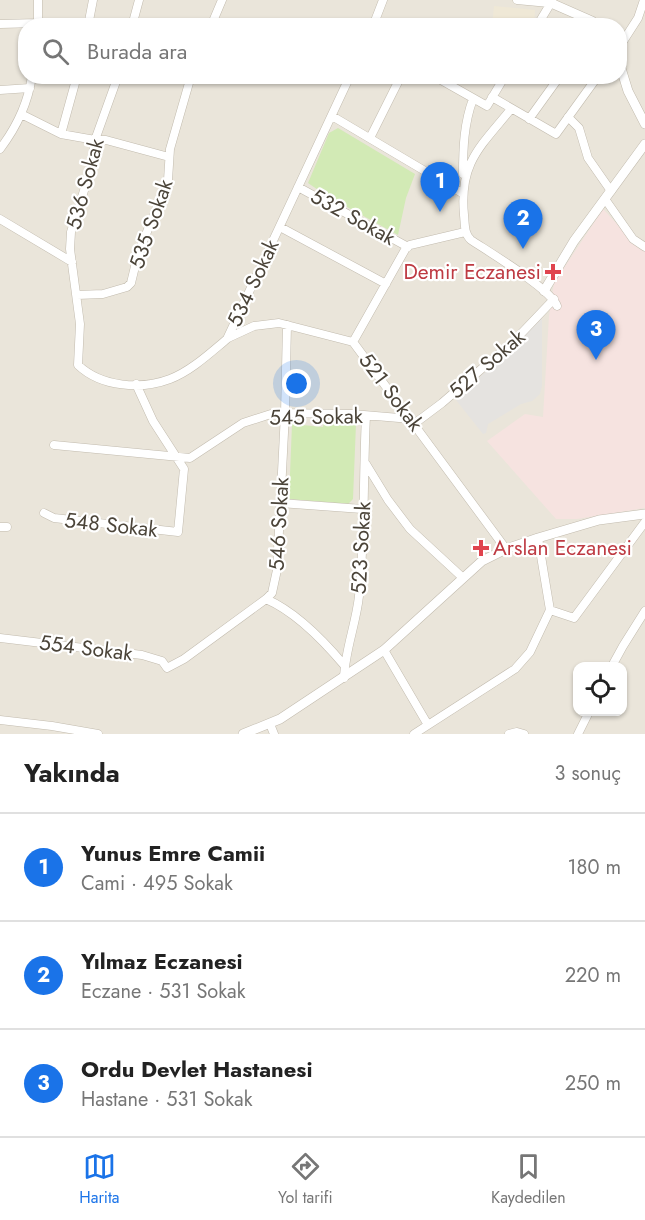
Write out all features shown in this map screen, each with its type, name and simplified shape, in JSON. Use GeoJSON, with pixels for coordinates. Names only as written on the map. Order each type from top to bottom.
{"type":"FeatureCollection","features":[{"type":"Feature","properties":{"kind":"street"},"geometry":{"type":"LineString","coordinates":[[38,0],[38,18]]}},
{"type":"Feature","properties":{"kind":"street"},"geometry":{"type":"LineString","coordinates":[[90,18],[93,0]]}},
{"type":"Feature","properties":{"kind":"street"},"geometry":{"type":"LineString","coordinates":[[134,18],[139,0]]}},
{"type":"Feature","properties":{"kind":"street"},"geometry":{"type":"LineString","coordinates":[[214,18],[222,0]]}},
{"type":"Feature","properties":{"kind":"street"},"geometry":{"type":"LineString","coordinates":[[376,18],[383,0]]}},
{"type":"Feature","properties":{"kind":"street"},"geometry":{"type":"LineString","coordinates":[[517,0],[549,2],[585,18]]}},
{"type":"Feature","properties":{"kind":"street"},"geometry":{"type":"LineString","coordinates":[[627,35],[638,18],[644,0]]}},
{"type":"Feature","properties":{"kind":"street"},"geometry":{"type":"LineString","coordinates":[[541,18],[549,2]]}},
{"type":"Feature","properties":{"kind":"street"},"geometry":{"type":"LineString","coordinates":[[0,24],[18,24]]}},
{"type":"Feature","properties":{"kind":"street"},"geometry":{"type":"LineString","coordinates":[[0,149],[21,114],[31,84]]}},
{"type":"Feature","properties":{"kind":"street"},"geometry":{"type":"LineString","coordinates":[[61,134],[74,84]]}},
{"type":"Feature","properties":{"kind":"street","name":"536 Sokak"},"geometry":{"type":"LineString","coordinates":[[78,365],[80,324],[70,249],[71,232],[92,165],[95,140],[115,84]]}},
{"type":"Feature","properties":{"kind":"street","name":"535 Sokak"},"geometry":{"type":"LineString","coordinates":[[77,295],[103,294],[127,287],[131,283],[138,254],[168,180],[169,157],[188,84]]}},
{"type":"Feature","properties":{"kind":"street","name":"534 Sokak"},"geometry":{"type":"LineString","coordinates":[[78,365],[96,378],[122,384],[151,384],[171,378],[227,339],[346,84]]}},
{"type":"Feature","properties":{"kind":"street"},"geometry":{"type":"LineString","coordinates":[[370,138],[397,84]]}},
{"type":"Feature","properties":{"kind":"street"},"geometry":{"type":"LineString","coordinates":[[448,84],[487,106],[500,84]]}},
{"type":"Feature","properties":{"kind":"street"},"geometry":{"type":"LineString","coordinates":[[529,119],[554,84]]}},
{"type":"Feature","properties":{"kind":"street"},"geometry":{"type":"LineString","coordinates":[[492,97],[556,134],[592,84]]}},
{"type":"Feature","properties":{"kind":"street"},"geometry":{"type":"LineString","coordinates":[[626,84],[645,124]]}},
{"type":"Feature","properties":{"kind":"street"},"geometry":{"type":"LineString","coordinates":[[0,90],[30,88]]}},
{"type":"Feature","properties":{"kind":"street"},"geometry":{"type":"LineString","coordinates":[[473,99],[464,140],[462,193],[466,236],[544,291],[574,241],[645,144]]}},
{"type":"Feature","properties":{"kind":"street"},"geometry":{"type":"LineString","coordinates":[[462,193],[468,167],[511,109]]}},
{"type":"Feature","properties":{"kind":"street"},"geometry":{"type":"LineString","coordinates":[[21,114],[61,134],[106,140],[169,157]]}},
{"type":"Feature","properties":{"kind":"street"},"geometry":{"type":"LineString","coordinates":[[332,116],[462,193]]}},
{"type":"Feature","properties":{"kind":"street"},"geometry":{"type":"LineString","coordinates":[[568,117],[579,128],[588,158],[633,238],[645,247]]}},
{"type":"Feature","properties":{"kind":"street","name":"532 Sokak"},"geometry":{"type":"LineString","coordinates":[[298,187],[408,247]]}},
{"type":"Feature","properties":{"kind":"street"},"geometry":{"type":"LineString","coordinates":[[0,219],[72,262]]}},
{"type":"Feature","properties":{"kind":"street"},"geometry":{"type":"LineString","coordinates":[[280,227],[386,284]]}},
{"type":"Feature","properties":{"kind":"street"},"geometry":{"type":"LineString","coordinates":[[352,342],[408,247],[465,232]]}},
{"type":"Feature","properties":{"kind":"street","name":"527 Sokak"},"geometry":{"type":"LineString","coordinates":[[413,422],[442,403],[557,302],[544,291]]}},
{"type":"Feature","properties":{"kind":"street","name":"521 Sokak"},"geometry":{"type":"LineString","coordinates":[[227,339],[265,323],[286,325],[352,342],[506,549]]}},
{"type":"Feature","properties":{"kind":"street","name":"546 Sokak"},"geometry":{"type":"LineString","coordinates":[[167,668],[225,630],[272,592],[276,580],[285,413],[286,325]]}},
{"type":"Feature","properties":{"kind":"street"},"geometry":{"type":"LineString","coordinates":[[136,384],[153,421],[178,458]]}},
{"type":"Feature","properties":{"kind":"street","name":"545 Sokak"},"geometry":{"type":"LineString","coordinates":[[54,445],[190,459],[243,423],[274,413],[366,416],[413,422]]}},
{"type":"Feature","properties":{"kind":"street","name":"523 Sokak"},"geometry":{"type":"LineString","coordinates":[[344,678],[344,664],[355,628],[359,596],[366,416]]}},
{"type":"Feature","properties":{"kind":"street","name":"548 Sokak"},"geometry":{"type":"LineString","coordinates":[[44,513],[54,518],[178,532],[184,469],[178,458]]}},
{"type":"Feature","properties":{"kind":"street"},"geometry":{"type":"LineString","coordinates":[[365,463],[388,500],[410,529],[462,577]]}},
{"type":"Feature","properties":{"kind":"street"},"geometry":{"type":"LineString","coordinates":[[280,502],[362,509]]}},
{"type":"Feature","properties":{"kind":"street"},"geometry":{"type":"LineString","coordinates":[[243,734],[280,719],[384,650],[482,561],[506,549],[599,520],[645,514]]}},
{"type":"Feature","properties":{"kind":"street"},"geometry":{"type":"LineString","coordinates":[[550,610],[574,618],[645,522]]}},
{"type":"Feature","properties":{"kind":"street"},"geometry":{"type":"LineString","coordinates":[[414,734],[523,662],[542,632],[550,610],[538,538]]}},
{"type":"Feature","properties":{"kind":"street"},"geometry":{"type":"LineString","coordinates":[[266,599],[280,605],[296,617],[344,664]]}},
{"type":"Feature","properties":{"kind":"street"},"geometry":{"type":"LineString","coordinates":[[614,662],[645,611]]}},
{"type":"Feature","properties":{"kind":"street","name":"554 Sokak"},"geometry":{"type":"LineString","coordinates":[[0,638],[142,655],[162,661],[167,668]]}},
{"type":"Feature","properties":{"kind":"street"},"geometry":{"type":"LineString","coordinates":[[384,650],[428,725]]}},
{"type":"Feature","properties":{"kind":"street"},"geometry":{"type":"LineString","coordinates":[[578,734],[587,716]]}},
{"type":"Feature","properties":{"kind":"street"},"geometry":{"type":"LineString","coordinates":[[0,720],[98,734]]}},
{"type":"Feature","properties":{"kind":"street"},"geometry":{"type":"LineString","coordinates":[[270,724],[274,734]]}},
{"type":"Feature","properties":{"kind":"street"},"geometry":{"type":"LineString","coordinates":[[509,734],[524,734]]}},
{"type":"Feature","properties":{"kind":"shaded area"},"geometry":{"type":"Polygon","coordinates":[[[0,0],[645,0],[645,734],[0,734],[0,0]]]}},
{"type":"Feature","properties":{"kind":"shaded area"},"geometry":{"type":"Polygon","coordinates":[[[494,6],[535,10],[534,18],[493,18],[494,6]]]}},
{"type":"Feature","properties":{"kind":"shaded area"},"geometry":{"type":"Polygon","coordinates":[[[603,209],[645,252],[645,508],[577,519],[556,519],[487,441],[525,414],[543,417],[549,316],[554,283],[603,209]]]}},
{"type":"Feature","properties":{"kind":"shaded area"},"geometry":{"type":"Polygon","coordinates":[[[542,317],[540,394],[532,401],[521,404],[488,424],[486,433],[483,434],[456,400],[542,317]]]}},
{"type":"Feature","properties":{"kind":"green space"},"geometry":{"type":"Polygon","coordinates":[[[338,128],[415,174],[406,198],[398,235],[308,183],[329,133],[338,128]]]}},
{"type":"Feature","properties":{"kind":"green space"},"geometry":{"type":"Polygon","coordinates":[[[324,421],[356,424],[353,499],[348,504],[289,499],[292,424],[323,427],[324,421]]]}},
{"type":"Feature","properties":{"kind":"place","name":"Yunus Emre Camii"},"geometry":{"type":"Point","coordinates":[440,212]}},
{"type":"Feature","properties":{"kind":"place","name":"Yılmaz Eczanesi"},"geometry":{"type":"Point","coordinates":[523,249]}},
{"type":"Feature","properties":{"kind":"place","name":"Demir Eczanesi"},"geometry":{"type":"Point","coordinates":[553,272]}},
{"type":"Feature","properties":{"kind":"place","name":"Ordu Devlet Hastanesi"},"geometry":{"type":"Point","coordinates":[596,360]}},
{"type":"Feature","properties":{"kind":"place","name":"Arslan Eczanesi"},"geometry":{"type":"Point","coordinates":[481,548]}}]}
